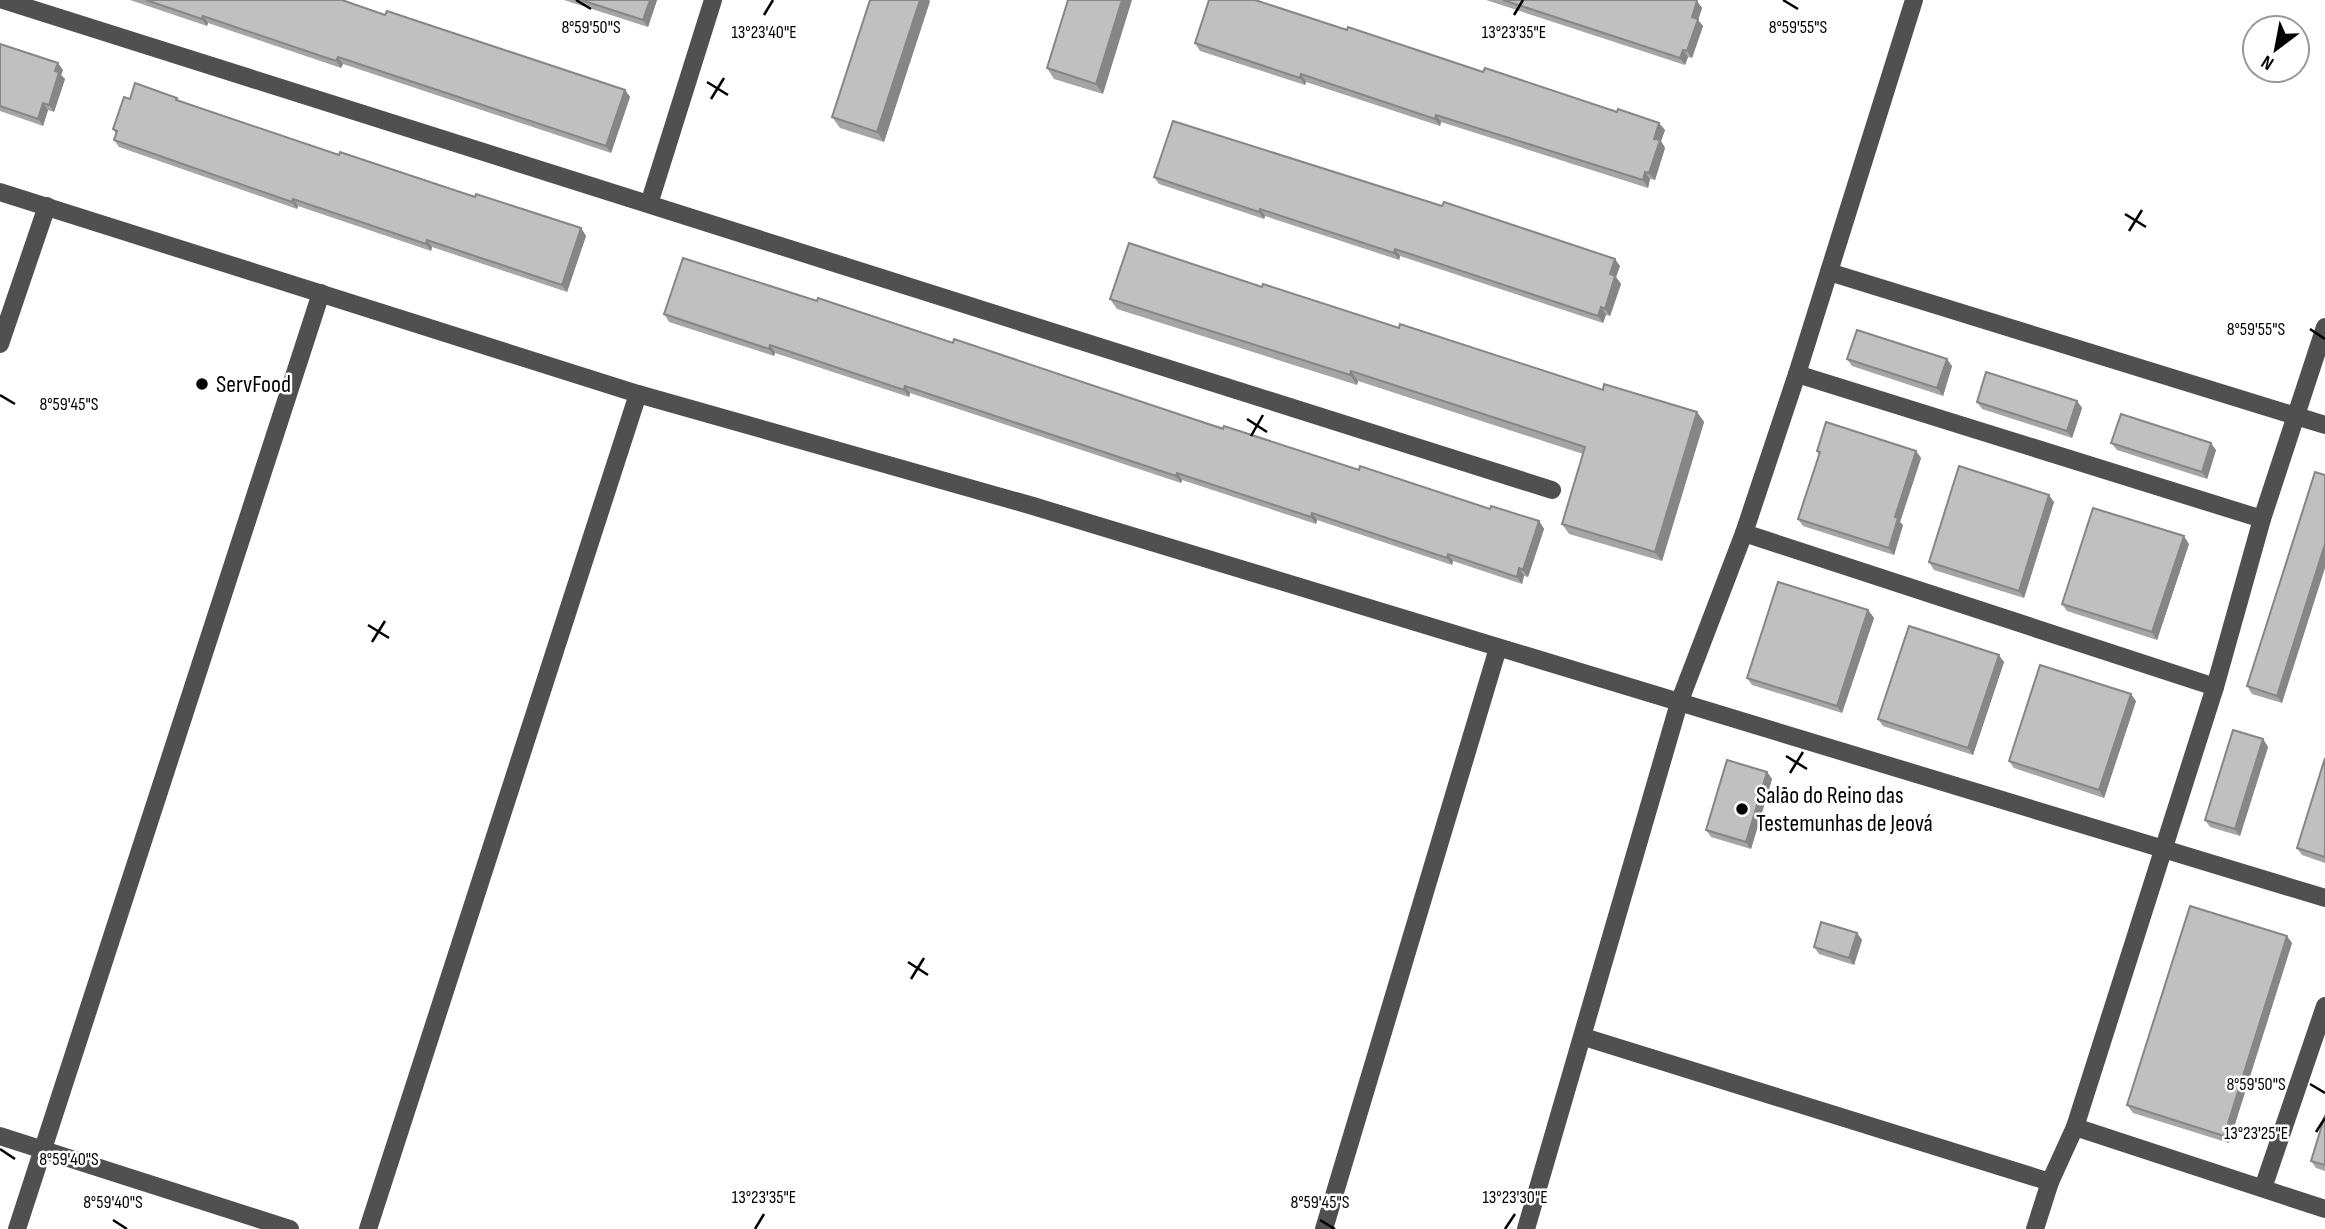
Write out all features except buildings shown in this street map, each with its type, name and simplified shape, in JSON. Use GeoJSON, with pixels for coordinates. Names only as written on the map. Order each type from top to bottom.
{"type":"FeatureCollection","features":[{"type":"Feature","properties":{"kind":"street"},"geometry":{"type":"LineString","coordinates":[[3,0],[50,7],[649,204],[1552,490]]}},
{"type":"Feature","properties":{"kind":"street"},"geometry":{"type":"LineString","coordinates":[[649,204],[713,0]]}},
{"type":"Feature","properties":{"kind":"street"},"geometry":{"type":"LineString","coordinates":[[1526,1229],[1679,703],[1744,533],[1797,374],[1914,0]]}},
{"type":"Feature","properties":{"kind":"street"},"geometry":{"type":"LineString","coordinates":[[0,192],[638,394],[1033,506],[2325,898]]}},
{"type":"Feature","properties":{"kind":"street"},"geometry":{"type":"LineString","coordinates":[[0,344],[47,206]]}},
{"type":"Feature","properties":{"kind":"street"},"geometry":{"type":"LineString","coordinates":[[1829,272],[2325,425]]}},
{"type":"Feature","properties":{"kind":"street"},"geometry":{"type":"LineString","coordinates":[[17,1229],[321,293]]}},
{"type":"Feature","properties":{"kind":"street"},"geometry":{"type":"LineString","coordinates":[[2035,1229],[2050,1182],[2075,1127],[2215,687],[2262,519],[2325,327]]}},
{"type":"Feature","properties":{"kind":"street"},"geometry":{"type":"LineString","coordinates":[[1797,374],[2262,519]]}},
{"type":"Feature","properties":{"kind":"street"},"geometry":{"type":"LineString","coordinates":[[368,1229],[638,394]]}},
{"type":"Feature","properties":{"kind":"street"},"geometry":{"type":"LineString","coordinates":[[1744,533],[2215,687]]}},
{"type":"Feature","properties":{"kind":"street"},"geometry":{"type":"LineString","coordinates":[[1324,1229],[1498,648]]}},
{"type":"Feature","properties":{"kind":"street"},"geometry":{"type":"LineString","coordinates":[[2263,1188],[2325,1006]]}},
{"type":"Feature","properties":{"kind":"street"},"geometry":{"type":"LineString","coordinates":[[1584,1037],[2050,1182]]}},
{"type":"Feature","properties":{"kind":"street"},"geometry":{"type":"LineString","coordinates":[[2075,1127],[2325,1209]]}},
{"type":"Feature","properties":{"kind":"street"},"geometry":{"type":"LineString","coordinates":[[0,1136],[290,1229]]}},
{"type":"Feature","properties":{"kind":"place","name":"ServFood"},"geometry":{"type":"Point","coordinates":[202,384]}},
{"type":"Feature","properties":{"kind":"place","name":"Salão do Reino das Testemunhas de Jeová"},"geometry":{"type":"Point","coordinates":[1742,809]}}]}
